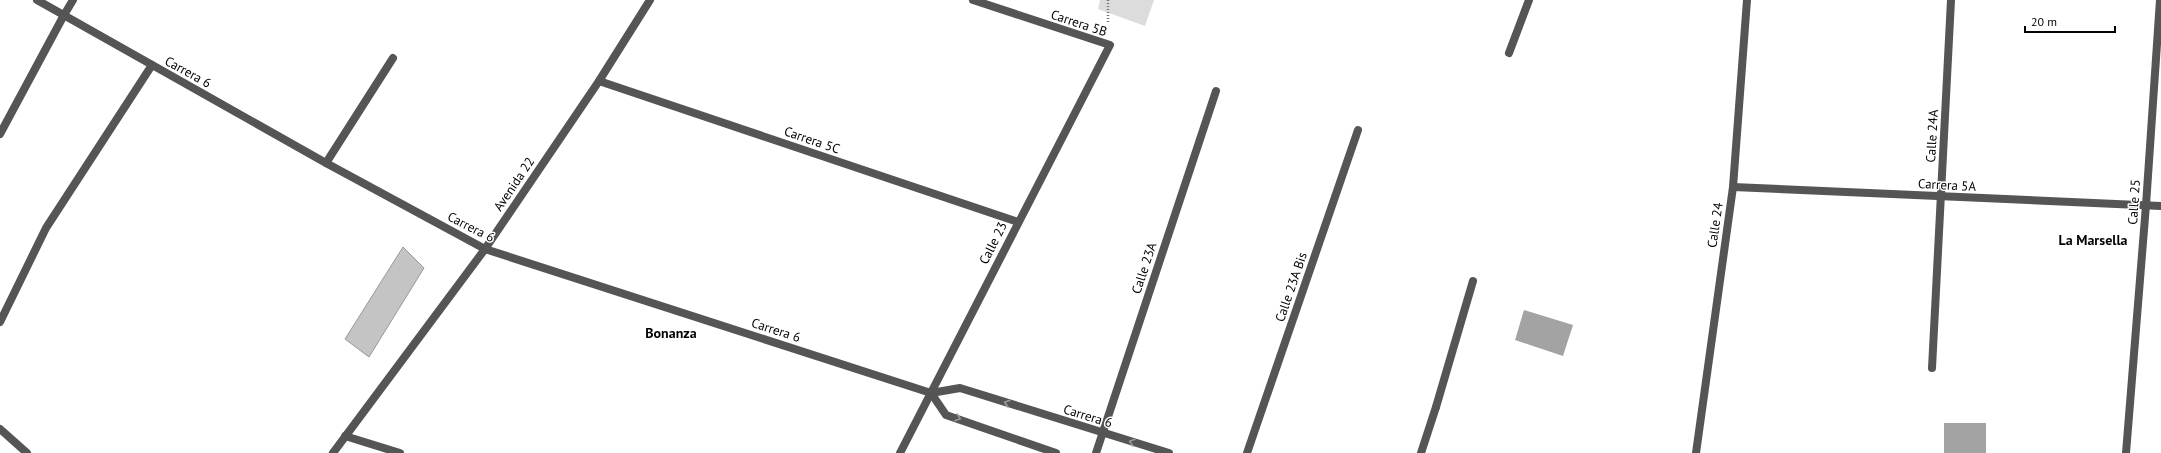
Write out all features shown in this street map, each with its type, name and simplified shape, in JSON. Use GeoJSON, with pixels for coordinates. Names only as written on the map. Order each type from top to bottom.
{"type":"FeatureCollection","features":[{"type":"Feature","properties":{"kind":"street","name":"Carrera 6"},"geometry":{"type":"LineString","coordinates":[[37,0],[326,163],[485,249],[931,393],[960,388],[1169,453]]}},
{"type":"Feature","properties":{"kind":"street"},"geometry":{"type":"LineString","coordinates":[[0,134],[73,0]]}},
{"type":"Feature","properties":{"kind":"street","name":"Avenida 22"},"geometry":{"type":"LineString","coordinates":[[334,453],[345,436],[485,249],[599,81],[650,0]]}},
{"type":"Feature","properties":{"kind":"street","name":"Carrera 5B"},"geometry":{"type":"LineString","coordinates":[[973,0],[1110,45]]}},
{"type":"Feature","properties":{"kind":"street"},"geometry":{"type":"LineString","coordinates":[[1509,53],[1529,0]]}},
{"type":"Feature","properties":{"kind":"street","name":"Calle 24"},"geometry":{"type":"LineString","coordinates":[[1696,453],[1733,187],[1747,0]]}},
{"type":"Feature","properties":{"kind":"street","name":"Calle 24A"},"geometry":{"type":"LineString","coordinates":[[1932,368],[1951,0]]}},
{"type":"Feature","properties":{"kind":"street","name":"Calle 25"},"geometry":{"type":"LineString","coordinates":[[2126,453],[2146,206],[2160,0]]}},
{"type":"Feature","properties":{"kind":"street","name":"Calle 23"},"geometry":{"type":"LineString","coordinates":[[900,453],[1110,45]]}},
{"type":"Feature","properties":{"kind":"street"},"geometry":{"type":"LineString","coordinates":[[326,163],[393,58]]}},
{"type":"Feature","properties":{"kind":"street"},"geometry":{"type":"LineString","coordinates":[[0,322],[46,228],[152,65]]}},
{"type":"Feature","properties":{"kind":"street","name":"Carrera 5C"},"geometry":{"type":"LineString","coordinates":[[599,81],[1018,222]]}},
{"type":"Feature","properties":{"kind":"street","name":"Calle 23A"},"geometry":{"type":"LineString","coordinates":[[1096,453],[1216,90]]}},
{"type":"Feature","properties":{"kind":"street","name":"Calle 23A Bis"},"geometry":{"type":"LineString","coordinates":[[1247,453],[1358,130]]}},
{"type":"Feature","properties":{"kind":"street","name":"Carrera 5A"},"geometry":{"type":"LineString","coordinates":[[1733,187],[2161,206]]}},
{"type":"Feature","properties":{"kind":"street"},"geometry":{"type":"LineString","coordinates":[[1421,453],[1473,281]]}},
{"type":"Feature","properties":{"kind":"street"},"geometry":{"type":"LineString","coordinates":[[931,393],[946,414],[1056,453]]}},
{"type":"Feature","properties":{"kind":"street"},"geometry":{"type":"LineString","coordinates":[[0,429],[27,453]]}},
{"type":"Feature","properties":{"kind":"street"},"geometry":{"type":"LineString","coordinates":[[345,436],[400,453]]}},
{"type":"Feature","properties":{"kind":"shaded area"},"geometry":{"type":"Polygon","coordinates":[[[1100,0],[1154,0],[1145,26],[1098,9],[1100,0]]]}},
{"type":"Feature","properties":{"kind":"shaded area"},"geometry":{"type":"Polygon","coordinates":[[[1524,310],[1573,325],[1563,356],[1515,340],[1524,310]]]}},
{"type":"Feature","properties":{"kind":"shaded area"},"geometry":{"type":"Polygon","coordinates":[[[1944,423],[1986,423],[1986,453],[1944,453],[1944,423]]]}},
{"type":"Feature","properties":{"kind":"building"},"geometry":{"type":"Polygon","coordinates":[[[403,247],[424,268],[369,357],[345,339],[403,247]]]}},
{"type":"Feature","properties":{"kind":"district","name":"La Marsella"},"geometry":{"type":"Point","coordinates":[2093,240]}},
{"type":"Feature","properties":{"kind":"district","name":"Bonanza"},"geometry":{"type":"Point","coordinates":[671,333]}}]}
